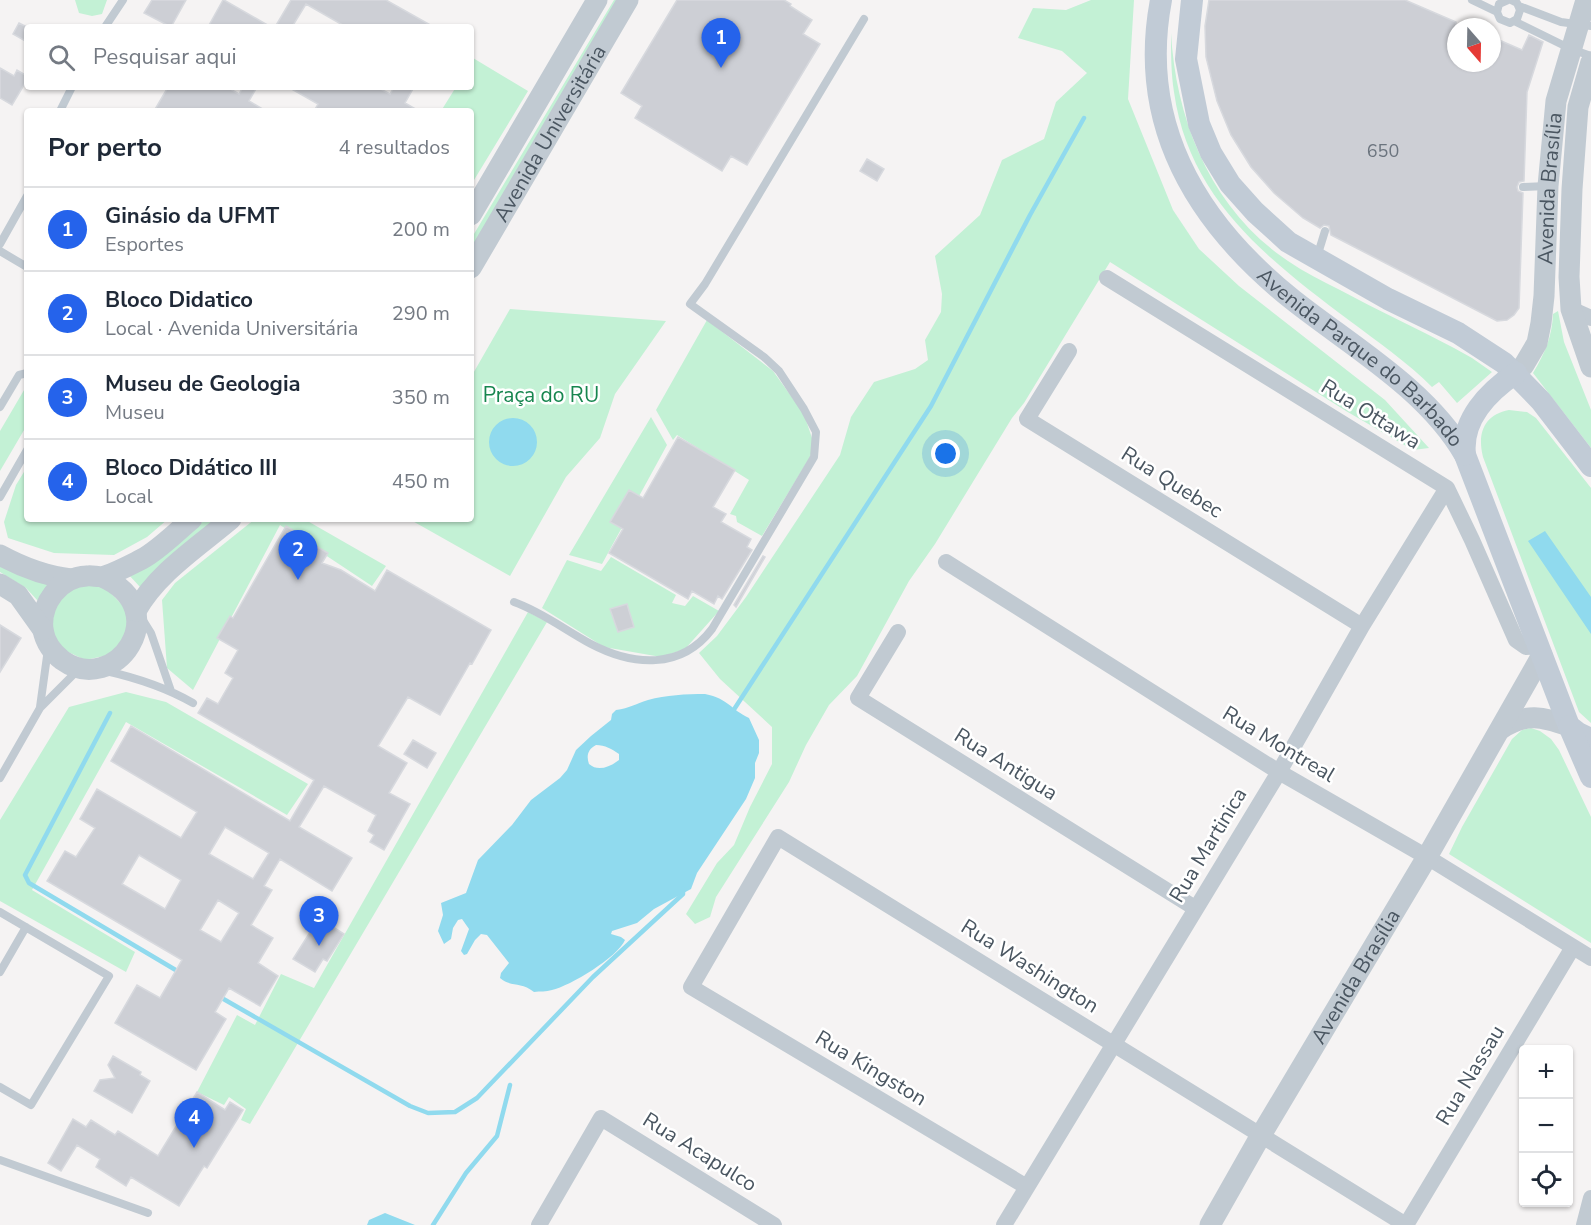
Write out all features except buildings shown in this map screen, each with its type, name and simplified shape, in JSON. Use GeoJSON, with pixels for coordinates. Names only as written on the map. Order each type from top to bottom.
{"type":"FeatureCollection","features":[{"type":"Feature","properties":{"kind":"main road","name":"Avenida Parque do Barbado"},"geometry":{"type":"LineString","coordinates":[[1161,0],[1155,32],[1155,73],[1168,135],[1193,191],[1217,226],[1238,250],[1293,300],[1390,372],[1452,435],[1465,455],[1540,651],[1582,734],[1591,777]]}},
{"type":"Feature","properties":{"kind":"main road","name":"Avenida Parque do Barbado"},"geometry":{"type":"LineString","coordinates":[[1192,0],[1186,59],[1199,124],[1211,153],[1230,183],[1288,242],[1316,260],[1489,351],[1516,373],[1541,401],[1591,466]]}},
{"type":"Feature","properties":{"kind":"main road"},"geometry":{"type":"LineString","coordinates":[[1465,455],[1464,438],[1473,416],[1495,390],[1516,373]]}},
{"type":"Feature","properties":{"kind":"street","name":"Avenida Universitária"},"geometry":{"type":"LineString","coordinates":[[474,210],[597,0]]}},
{"type":"Feature","properties":{"kind":"street","name":"Avenida Universitária"},"geometry":{"type":"LineString","coordinates":[[474,263],[627,0]]}},
{"type":"Feature","properties":{"kind":"street","name":"Avenida Brasília"},"geometry":{"type":"LineString","coordinates":[[1516,373],[1536,343],[1541,323],[1548,186],[1556,101],[1571,49],[1585,25],[1586,0]]}},
{"type":"Feature","properties":{"kind":"street","name":"Avenida Brasília"},"geometry":{"type":"LineString","coordinates":[[1591,62],[1569,266],[1571,309],[1591,367]]}},
{"type":"Feature","properties":{"kind":"street","name":"Rua Ottawa"},"geometry":{"type":"LineString","coordinates":[[1107,278],[1447,488]]}},
{"type":"Feature","properties":{"kind":"street"},"geometry":{"type":"LineString","coordinates":[[1571,309],[1591,318]]}},
{"type":"Feature","properties":{"kind":"street","name":"Rua Quebec"},"geometry":{"type":"LineString","coordinates":[[1069,351],[1027,419],[1362,626]]}},
{"type":"Feature","properties":{"kind":"street"},"geometry":{"type":"LineString","coordinates":[[1447,488],[1516,640],[1526,647],[1540,651]]}},
{"type":"Feature","properties":{"kind":"street","name":"Rua Martinica"},"geometry":{"type":"LineString","coordinates":[[1005,1225],[1279,772],[1362,626],[1447,488]]}},
{"type":"Feature","properties":{"kind":"street"},"geometry":{"type":"LineString","coordinates":[[102,577],[143,558],[188,522]]}},
{"type":"Feature","properties":{"kind":"street"},"geometry":{"type":"LineString","coordinates":[[136,611],[147,594],[168,572],[227,522]]}},
{"type":"Feature","properties":{"kind":"street"},"geometry":{"type":"LineString","coordinates":[[0,555],[35,571],[58,578],[102,577],[117,584],[128,594],[136,611],[137,629],[133,640],[125,654],[112,664],[88,668],[68,664],[57,656],[18,595],[0,584]]}},
{"type":"Feature","properties":{"kind":"street","name":"Rua Montreal"},"geometry":{"type":"LineString","coordinates":[[946,562],[1279,772],[1427,857],[1591,958]]}},
{"type":"Feature","properties":{"kind":"street"},"geometry":{"type":"LineString","coordinates":[[46,638],[44,614],[48,600],[58,588],[71,579]]}},
{"type":"Feature","properties":{"kind":"street","name":"Rua Antigua"},"geometry":{"type":"LineString","coordinates":[[898,632],[858,698],[1195,908]]}},
{"type":"Feature","properties":{"kind":"street","name":"Avenida Brasília"},"geometry":{"type":"LineString","coordinates":[[1210,1225],[1501,729],[1540,651]]}},
{"type":"Feature","properties":{"kind":"street"},"geometry":{"type":"LineString","coordinates":[[1501,729],[1515,720],[1527,717],[1541,718],[1582,734]]}},
{"type":"Feature","properties":{"kind":"street","name":"Rua Washington"},"geometry":{"type":"LineString","coordinates":[[691,987],[778,837],[1406,1225]]}},
{"type":"Feature","properties":{"kind":"street","name":"Rua Nassau"},"geometry":{"type":"LineString","coordinates":[[1406,1225],[1573,947]]}},
{"type":"Feature","properties":{"kind":"street","name":"Rua Kingston"},"geometry":{"type":"LineString","coordinates":[[691,987],[1027,1187]]}},
{"type":"Feature","properties":{"kind":"street","name":"Rua Acapulco"},"geometry":{"type":"LineString","coordinates":[[539,1225],[601,1118],[774,1225]]}},
{"type":"Feature","properties":{"kind":"street"},"geometry":{"type":"LineString","coordinates":[[1584,1225],[1591,1198]]}},
{"type":"Feature","properties":{"kind":"lane"},"geometry":{"type":"LineString","coordinates":[[107,24],[123,0]]}},
{"type":"Feature","properties":{"kind":"lane"},"geometry":{"type":"LineString","coordinates":[[1472,0],[1497,12],[1503,21],[1514,21],[1571,49],[1591,56]]}},
{"type":"Feature","properties":{"kind":"lane"},"geometry":{"type":"LineString","coordinates":[[1497,12],[1505,0],[1561,22],[1585,25]]}},
{"type":"Feature","properties":{"kind":"lane"},"geometry":{"type":"LineString","coordinates":[[1514,21],[1520,13],[1519,6]]}},
{"type":"Feature","properties":{"kind":"lane"},"geometry":{"type":"LineString","coordinates":[[514,602],[534,610],[592,645],[636,659],[660,661],[672,658],[703,642],[712,629],[814,457],[816,432],[779,371],[764,357],[690,304],[705,284],[864,20]]}},
{"type":"Feature","properties":{"kind":"lane"},"geometry":{"type":"LineString","coordinates":[[62,108],[70,90]]}},
{"type":"Feature","properties":{"kind":"lane"},"geometry":{"type":"LineString","coordinates":[[1523,187],[1548,186]]}},
{"type":"Feature","properties":{"kind":"lane"},"geometry":{"type":"LineString","coordinates":[[0,244],[24,201]]}},
{"type":"Feature","properties":{"kind":"lane"},"geometry":{"type":"LineString","coordinates":[[1316,260],[1325,231]]}},
{"type":"Feature","properties":{"kind":"lane"},"geometry":{"type":"LineString","coordinates":[[0,251],[24,265]]}},
{"type":"Feature","properties":{"kind":"lane"},"geometry":{"type":"LineString","coordinates":[[0,407],[19,375],[24,374]]}},
{"type":"Feature","properties":{"kind":"lane"},"geometry":{"type":"LineString","coordinates":[[0,494],[24,455]]}},
{"type":"Feature","properties":{"kind":"lane"},"geometry":{"type":"LineString","coordinates":[[136,611],[151,633],[171,691]]}},
{"type":"Feature","properties":{"kind":"lane"},"geometry":{"type":"LineString","coordinates":[[39,708],[46,638]]}},
{"type":"Feature","properties":{"kind":"lane"},"geometry":{"type":"LineString","coordinates":[[0,778],[39,708],[88,668],[128,676],[171,691],[193,703]]}},
{"type":"Feature","properties":{"kind":"lane"},"geometry":{"type":"LineString","coordinates":[[0,912],[109,976],[31,1105],[0,1087]]}},
{"type":"Feature","properties":{"kind":"lane"},"geometry":{"type":"LineString","coordinates":[[0,972],[26,927]]}},
{"type":"Feature","properties":{"kind":"lane"},"geometry":{"type":"LineString","coordinates":[[0,1160],[148,1212]]}},
{"type":"Feature","properties":{"kind":"green space"},"geometry":{"type":"Polygon","coordinates":[[[75,0],[107,0],[102,14],[92,16],[79,13],[75,0]]]}},
{"type":"Feature","properties":{"kind":"green space"},"geometry":{"type":"Polygon","coordinates":[[[614,0],[623,0],[474,255],[474,234],[614,0]]]}},
{"type":"Feature","properties":{"kind":"green space"},"geometry":{"type":"Polygon","coordinates":[[[1091,0],[1134,0],[1128,99],[1173,210],[1199,249],[1239,286],[1385,400],[1429,448],[1413,450],[1346,411],[1110,262],[1024,403],[1012,418],[935,544],[909,581],[857,676],[829,705],[806,745],[789,782],[716,897],[710,917],[695,924],[686,914],[717,863],[734,845],[772,764],[772,727],[720,679],[699,653],[717,636],[746,597],[840,455],[851,417],[874,382],[915,369],[928,360],[925,340],[941,312],[942,294],[935,256],[980,215],[1002,160],[1044,139],[1056,102],[1087,73],[1062,51],[1018,38],[1033,8],[1066,10],[1091,0]]]}},
{"type":"Feature","properties":{"kind":"green space"},"geometry":{"type":"Polygon","coordinates":[[[1171,33],[1174,66],[1190,131],[1219,190],[1238,216],[1261,240],[1300,269],[1454,348],[1492,372],[1457,403],[1439,382],[1432,387],[1402,361],[1290,275],[1237,224],[1215,196],[1196,165],[1183,130],[1173,85],[1171,33]]]}},
{"type":"Feature","properties":{"kind":"green space"},"geometry":{"type":"Polygon","coordinates":[[[474,59],[528,91],[474,180],[474,108],[443,108],[454,90],[474,90],[474,59]]]}},
{"type":"Feature","properties":{"kind":"green space","name":"Praça do RU"},"geometry":{"type":"Polygon","coordinates":[[[510,309],[666,321],[615,394],[600,438],[566,477],[510,576],[414,522],[474,522],[474,372],[510,309]]]}},
{"type":"Feature","properties":{"kind":"green space"},"geometry":{"type":"Polygon","coordinates":[[[1558,311],[1564,342],[1591,410],[1591,448],[1533,373],[1547,345],[1553,314],[1558,311]]]}},
{"type":"Feature","properties":{"kind":"green space"},"geometry":{"type":"Polygon","coordinates":[[[707,320],[773,371],[804,414],[814,444],[810,457],[762,536],[737,522],[736,516],[730,514],[749,480],[677,435],[673,440],[656,410],[707,320]]]}},
{"type":"Feature","properties":{"kind":"green space"},"geometry":{"type":"Polygon","coordinates":[[[24,390],[24,430],[0,471],[0,431],[24,390]]]}},
{"type":"Feature","properties":{"kind":"green space"},"geometry":{"type":"Polygon","coordinates":[[[1509,410],[1527,412],[1536,418],[1591,488],[1591,723],[1579,712],[1483,457],[1481,440],[1484,426],[1500,412],[1509,410]]]}},
{"type":"Feature","properties":{"kind":"green space"},"geometry":{"type":"Polygon","coordinates":[[[651,417],[667,445],[602,564],[569,555],[651,417]]]}},
{"type":"Feature","properties":{"kind":"green space"},"geometry":{"type":"Polygon","coordinates":[[[24,472],[24,522],[164,522],[147,537],[114,555],[54,553],[8,538],[4,522],[16,485],[24,472]]]}},
{"type":"Feature","properties":{"kind":"green space"},"geometry":{"type":"Polygon","coordinates":[[[202,522],[216,522],[140,587],[128,574],[161,556],[202,522]]]}},
{"type":"Feature","properties":{"kind":"green space"},"geometry":{"type":"Polygon","coordinates":[[[251,522],[309,522],[386,566],[372,586],[280,525],[193,690],[167,668],[162,600],[175,583],[251,522]]]}},
{"type":"Feature","properties":{"kind":"green space"},"geometry":{"type":"Polygon","coordinates":[[[611,557],[676,595],[672,603],[685,606],[693,596],[719,611],[685,649],[661,657],[604,647],[542,608],[567,560],[601,571],[611,557]]]}},
{"type":"Feature","properties":{"kind":"green space"},"geometry":{"type":"Polygon","coordinates":[[[0,560],[55,583],[38,601],[26,588],[0,572],[0,560]]]}},
{"type":"Feature","properties":{"kind":"green space"},"geometry":{"type":"Polygon","coordinates":[[[102,584],[128,611],[126,636],[109,655],[85,660],[62,649],[55,638],[51,626],[56,602],[76,585],[102,584]]]}},
{"type":"Feature","properties":{"kind":"green space"},"geometry":{"type":"Polygon","coordinates":[[[528,612],[547,622],[250,1124],[241,1120],[246,1109],[229,1097],[224,1105],[197,1092],[237,1015],[255,1025],[281,974],[314,988],[528,612]]]}},
{"type":"Feature","properties":{"kind":"green space"},"geometry":{"type":"Polygon","coordinates":[[[126,692],[166,702],[308,784],[287,815],[126,722],[32,890],[135,952],[126,972],[0,901],[0,820],[69,707],[126,692]]]}},
{"type":"Feature","properties":{"kind":"green space"},"geometry":{"type":"Polygon","coordinates":[[[1531,728],[1551,739],[1559,750],[1591,817],[1591,943],[1449,854],[1512,739],[1522,730],[1531,728]]]}},
{"type":"Feature","properties":{"kind":"water"},"geometry":{"type":"Polygon","coordinates":[[[513,418],[530,425],[537,442],[530,459],[513,466],[496,459],[489,442],[496,425],[513,418]]]}},
{"type":"Feature","properties":{"kind":"water"},"geometry":{"type":"Polygon","coordinates":[[[1545,531],[1591,597],[1591,634],[1528,541],[1545,531]]]}},
{"type":"Feature","properties":{"kind":"water"},"geometry":{"type":"Polygon","coordinates":[[[705,694],[724,701],[749,718],[759,740],[759,753],[755,763],[755,778],[746,799],[697,873],[691,889],[654,909],[637,923],[612,931],[611,934],[625,940],[621,947],[581,977],[550,991],[534,992],[500,978],[509,963],[487,935],[481,934],[464,955],[461,951],[469,929],[462,919],[458,920],[453,928],[451,939],[444,944],[438,931],[443,915],[441,903],[466,893],[478,860],[512,825],[531,800],[560,778],[567,770],[576,750],[611,720],[616,710],[655,698],[705,694]],[[599,745],[589,751],[589,764],[596,768],[604,768],[619,760],[619,754],[599,745]]]}},
{"type":"Feature","properties":{"kind":"water"},"geometry":{"type":"Polygon","coordinates":[[[385,1213],[415,1225],[367,1225],[369,1220],[385,1213]]]}},
{"type":"Feature","properties":{"kind":"waterway"},"geometry":{"type":"LineString","coordinates":[[733,711],[931,406],[1030,215],[1084,118]]}},
{"type":"Feature","properties":{"kind":"waterway"},"geometry":{"type":"LineString","coordinates":[[110,713],[25,875],[29,883],[179,972]]}},
{"type":"Feature","properties":{"kind":"waterway"},"geometry":{"type":"LineString","coordinates":[[220,997],[410,1106],[428,1113],[455,1112],[477,1098],[593,977],[683,894],[683,889]]}},
{"type":"Feature","properties":{"kind":"waterway"},"geometry":{"type":"LineString","coordinates":[[433,1225],[466,1173],[497,1136],[510,1085]]}},
{"type":"Feature","properties":{"kind":"place","name":"Ginásio da UFMT"},"geometry":{"type":"Point","coordinates":[721,68]}},
{"type":"Feature","properties":{"kind":"place","name":"Bloco Didatico"},"geometry":{"type":"Point","coordinates":[298,580]}},
{"type":"Feature","properties":{"kind":"place","name":"Museu de Geologia"},"geometry":{"type":"Point","coordinates":[319,946]}},
{"type":"Feature","properties":{"kind":"place","name":"Bloco Didático III"},"geometry":{"type":"Point","coordinates":[194,1148]}}]}
